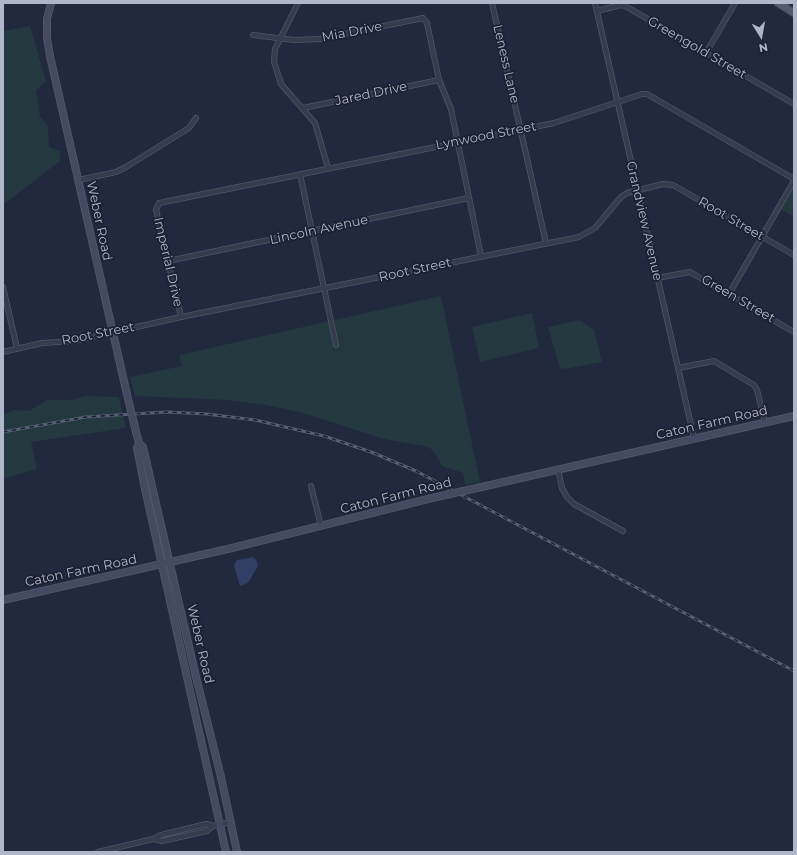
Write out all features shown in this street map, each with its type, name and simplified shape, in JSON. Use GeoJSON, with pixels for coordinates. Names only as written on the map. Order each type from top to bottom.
{"type":"FeatureCollection","features":[{"type":"Feature","properties":{"kind":"main road","name":"Weber Road"},"geometry":{"type":"LineString","coordinates":[[52,3],[48,19],[47,38],[126,390],[139,443],[143,447],[237,852]]}},
{"type":"Feature","properties":{"kind":"main road"},"geometry":{"type":"LineString","coordinates":[[778,3],[794,13]]}},
{"type":"Feature","properties":{"kind":"main road","name":"Caton Farm Road"},"geometry":{"type":"LineString","coordinates":[[3,600],[170,563],[432,498],[794,416]]}},
{"type":"Feature","properties":{"kind":"main road","name":"Weber Road"},"geometry":{"type":"LineString","coordinates":[[139,443],[137,448],[226,852]]}},
{"type":"Feature","properties":{"kind":"street"},"geometry":{"type":"LineString","coordinates":[[298,3],[275,49],[277,73],[281,84],[315,123],[319,131],[328,168]]}},
{"type":"Feature","properties":{"kind":"street","name":"Leness Lane"},"geometry":{"type":"LineString","coordinates":[[492,3],[546,243]]}},
{"type":"Feature","properties":{"kind":"street","name":"Grandview Avenue"},"geometry":{"type":"LineString","coordinates":[[595,3],[694,438]]}},
{"type":"Feature","properties":{"kind":"street"},"geometry":{"type":"LineString","coordinates":[[706,53],[735,3]]}},
{"type":"Feature","properties":{"kind":"street","name":"Greengold Street"},"geometry":{"type":"LineString","coordinates":[[597,11],[621,5],[628,7],[794,104]]}},
{"type":"Feature","properties":{"kind":"street","name":"Mia Drive"},"geometry":{"type":"LineString","coordinates":[[253,35],[303,40],[320,39],[423,18],[427,23],[439,80]]}},
{"type":"Feature","properties":{"kind":"street"},"geometry":{"type":"LineString","coordinates":[[439,80],[451,109],[481,256]]}},
{"type":"Feature","properties":{"kind":"street","name":"Jared Drive"},"geometry":{"type":"LineString","coordinates":[[303,108],[439,80]]}},
{"type":"Feature","properties":{"kind":"street","name":"Lynwood Street"},"geometry":{"type":"LineString","coordinates":[[158,206],[158,203],[554,122],[617,101],[647,94],[794,180]]}},
{"type":"Feature","properties":{"kind":"street"},"geometry":{"type":"LineString","coordinates":[[79,180],[116,172],[126,168],[189,128],[196,118]]}},
{"type":"Feature","properties":{"kind":"street"},"geometry":{"type":"LineString","coordinates":[[300,174],[336,345]]}},
{"type":"Feature","properties":{"kind":"street"},"geometry":{"type":"LineString","coordinates":[[729,294],[794,180]]}},
{"type":"Feature","properties":{"kind":"street","name":"Root Street"},"geometry":{"type":"LineString","coordinates":[[3,352],[42,344],[74,341],[579,237],[595,228],[621,197],[627,193],[663,184],[673,185],[794,255]]}},
{"type":"Feature","properties":{"kind":"street","name":"Lincoln Avenue"},"geometry":{"type":"LineString","coordinates":[[168,261],[469,198]]}},
{"type":"Feature","properties":{"kind":"street","name":"Imperial Drive"},"geometry":{"type":"LineString","coordinates":[[158,206],[156,210],[181,318]]}},
{"type":"Feature","properties":{"kind":"street","name":"Green Street"},"geometry":{"type":"LineString","coordinates":[[657,278],[690,272],[794,332]]}},
{"type":"Feature","properties":{"kind":"street"},"geometry":{"type":"LineString","coordinates":[[3,286],[17,348]]}},
{"type":"Feature","properties":{"kind":"street"},"geometry":{"type":"LineString","coordinates":[[678,368],[714,361],[754,385],[757,390],[765,422]]}},
{"type":"Feature","properties":{"kind":"street"},"geometry":{"type":"LineString","coordinates":[[558,469],[562,488],[567,497],[574,504],[622,531]]}},
{"type":"Feature","properties":{"kind":"street"},"geometry":{"type":"LineString","coordinates":[[311,486],[321,526]]}},
{"type":"Feature","properties":{"kind":"street"},"geometry":{"type":"LineString","coordinates":[[98,852],[153,839],[162,842],[207,831],[213,826],[231,822]]}},
{"type":"Feature","properties":{"kind":"shaded area"},"geometry":{"type":"Polygon","coordinates":[[[30,26],[46,81],[36,91],[40,117],[48,128],[49,147],[60,151],[60,161],[3,205],[3,31],[30,26]]]}},
{"type":"Feature","properties":{"kind":"shaded area"},"geometry":{"type":"Polygon","coordinates":[[[794,188],[794,217],[781,209],[794,188]]]}},
{"type":"Feature","properties":{"kind":"shaded area"},"geometry":{"type":"Polygon","coordinates":[[[441,296],[480,482],[465,485],[463,473],[442,466],[433,450],[424,446],[384,439],[303,413],[266,405],[226,400],[135,396],[130,377],[182,366],[179,355],[441,296]]]}},
{"type":"Feature","properties":{"kind":"shaded area"},"geometry":{"type":"Polygon","coordinates":[[[532,313],[539,348],[480,362],[472,327],[532,313]]]}},
{"type":"Feature","properties":{"kind":"shaded area"},"geometry":{"type":"Polygon","coordinates":[[[579,320],[594,330],[602,362],[565,369],[560,368],[548,327],[579,320]]]}},
{"type":"Feature","properties":{"kind":"shaded area"},"geometry":{"type":"Polygon","coordinates":[[[86,396],[119,397],[126,428],[31,442],[37,469],[3,479],[3,415],[13,410],[29,411],[47,400],[72,400],[86,396]]]}},
{"type":"Feature","properties":{"kind":"water"},"geometry":{"type":"Polygon","coordinates":[[[253,557],[257,561],[258,566],[248,583],[240,586],[234,565],[237,560],[253,557]]]}},
{"type":"Feature","properties":{"kind":"railway"},"geometry":{"type":"LineString","coordinates":[[3,432],[86,417],[166,412],[207,414],[255,420],[324,436],[371,452],[416,471],[794,671]]}}]}
